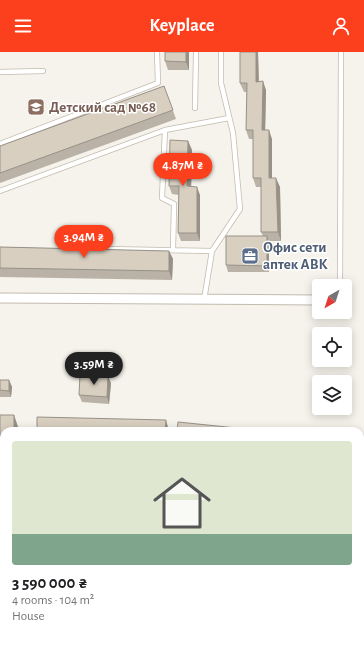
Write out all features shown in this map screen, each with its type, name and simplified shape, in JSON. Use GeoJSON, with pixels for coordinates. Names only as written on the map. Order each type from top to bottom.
{"type":"FeatureCollection","features":[{"type":"Feature","properties":{"kind":"street"},"geometry":{"type":"LineString","coordinates":[[0,298],[312,300]]}},
{"type":"Feature","properties":{"kind":"lane"},"geometry":{"type":"LineString","coordinates":[[0,144],[158,83],[158,52]]}},
{"type":"Feature","properties":{"kind":"lane"},"geometry":{"type":"LineString","coordinates":[[194,108],[196,52]]}},
{"type":"Feature","properties":{"kind":"lane"},"geometry":{"type":"LineString","coordinates":[[204,300],[212,251],[240,209],[233,133],[222,83],[221,52]]}},
{"type":"Feature","properties":{"kind":"lane"},"geometry":{"type":"LineString","coordinates":[[340,279],[341,52]]}},
{"type":"Feature","properties":{"kind":"lane"},"geometry":{"type":"LineString","coordinates":[[0,72],[43,72]]}},
{"type":"Feature","properties":{"kind":"lane"},"geometry":{"type":"LineString","coordinates":[[0,191],[165,130],[230,118]]}},
{"type":"Feature","properties":{"kind":"lane"},"geometry":{"type":"LineString","coordinates":[[165,130],[162,198],[174,204],[173,250]]}},
{"type":"Feature","properties":{"kind":"lane"},"geometry":{"type":"LineString","coordinates":[[102,249],[212,251]]}},
{"type":"Feature","properties":{"kind":"building"},"geometry":{"type":"Polygon","coordinates":[[[165,52],[186,52],[186,62],[165,61],[165,52]]]}},
{"type":"Feature","properties":{"kind":"building"},"geometry":{"type":"Polygon","coordinates":[[[240,52],[256,52],[256,82],[263,81],[262,130],[269,130],[269,178],[276,178],[278,232],[261,232],[261,178],[253,178],[253,130],[246,130],[247,83],[240,83],[240,52]]]}},
{"type":"Feature","properties":{"kind":"building"},"geometry":{"type":"Polygon","coordinates":[[[164,86],[173,110],[0,173],[0,146],[164,86]]]}},
{"type":"Feature","properties":{"kind":"building"},"geometry":{"type":"Polygon","coordinates":[[[170,140],[188,141],[187,186],[197,187],[197,233],[178,233],[179,186],[169,186],[170,140]]]}},
{"type":"Feature","properties":{"kind":"building"},"geometry":{"type":"Polygon","coordinates":[[[226,236],[267,236],[267,266],[226,265],[226,236]]]}},
{"type":"Feature","properties":{"kind":"building"},"geometry":{"type":"Polygon","coordinates":[[[0,247],[169,251],[169,271],[0,268],[0,247]]]}},
{"type":"Feature","properties":{"kind":"building"},"geometry":{"type":"Polygon","coordinates":[[[80,375],[108,376],[107,397],[79,395],[80,375]]]}},
{"type":"Feature","properties":{"kind":"building"},"geometry":{"type":"Polygon","coordinates":[[[0,380],[9,380],[9,391],[0,390],[0,380]]]}},
{"type":"Feature","properties":{"kind":"building"},"geometry":{"type":"Polygon","coordinates":[[[0,415],[14,415],[14,427],[0,427],[0,415]]]}},
{"type":"Feature","properties":{"kind":"building"},"geometry":{"type":"Polygon","coordinates":[[[37,417],[166,420],[165,427],[37,427],[37,417]]]}},
{"type":"Feature","properties":{"kind":"building"},"geometry":{"type":"Polygon","coordinates":[[[178,422],[227,427],[177,427],[178,422]]]}},
{"type":"Feature","properties":{"kind":"place","name":"Детский сад №68"},"geometry":{"type":"Point","coordinates":[36,107]}},
{"type":"Feature","properties":{"kind":"place","name":"Офис сети аптек АВК"},"geometry":{"type":"Point","coordinates":[250,256]}}]}
